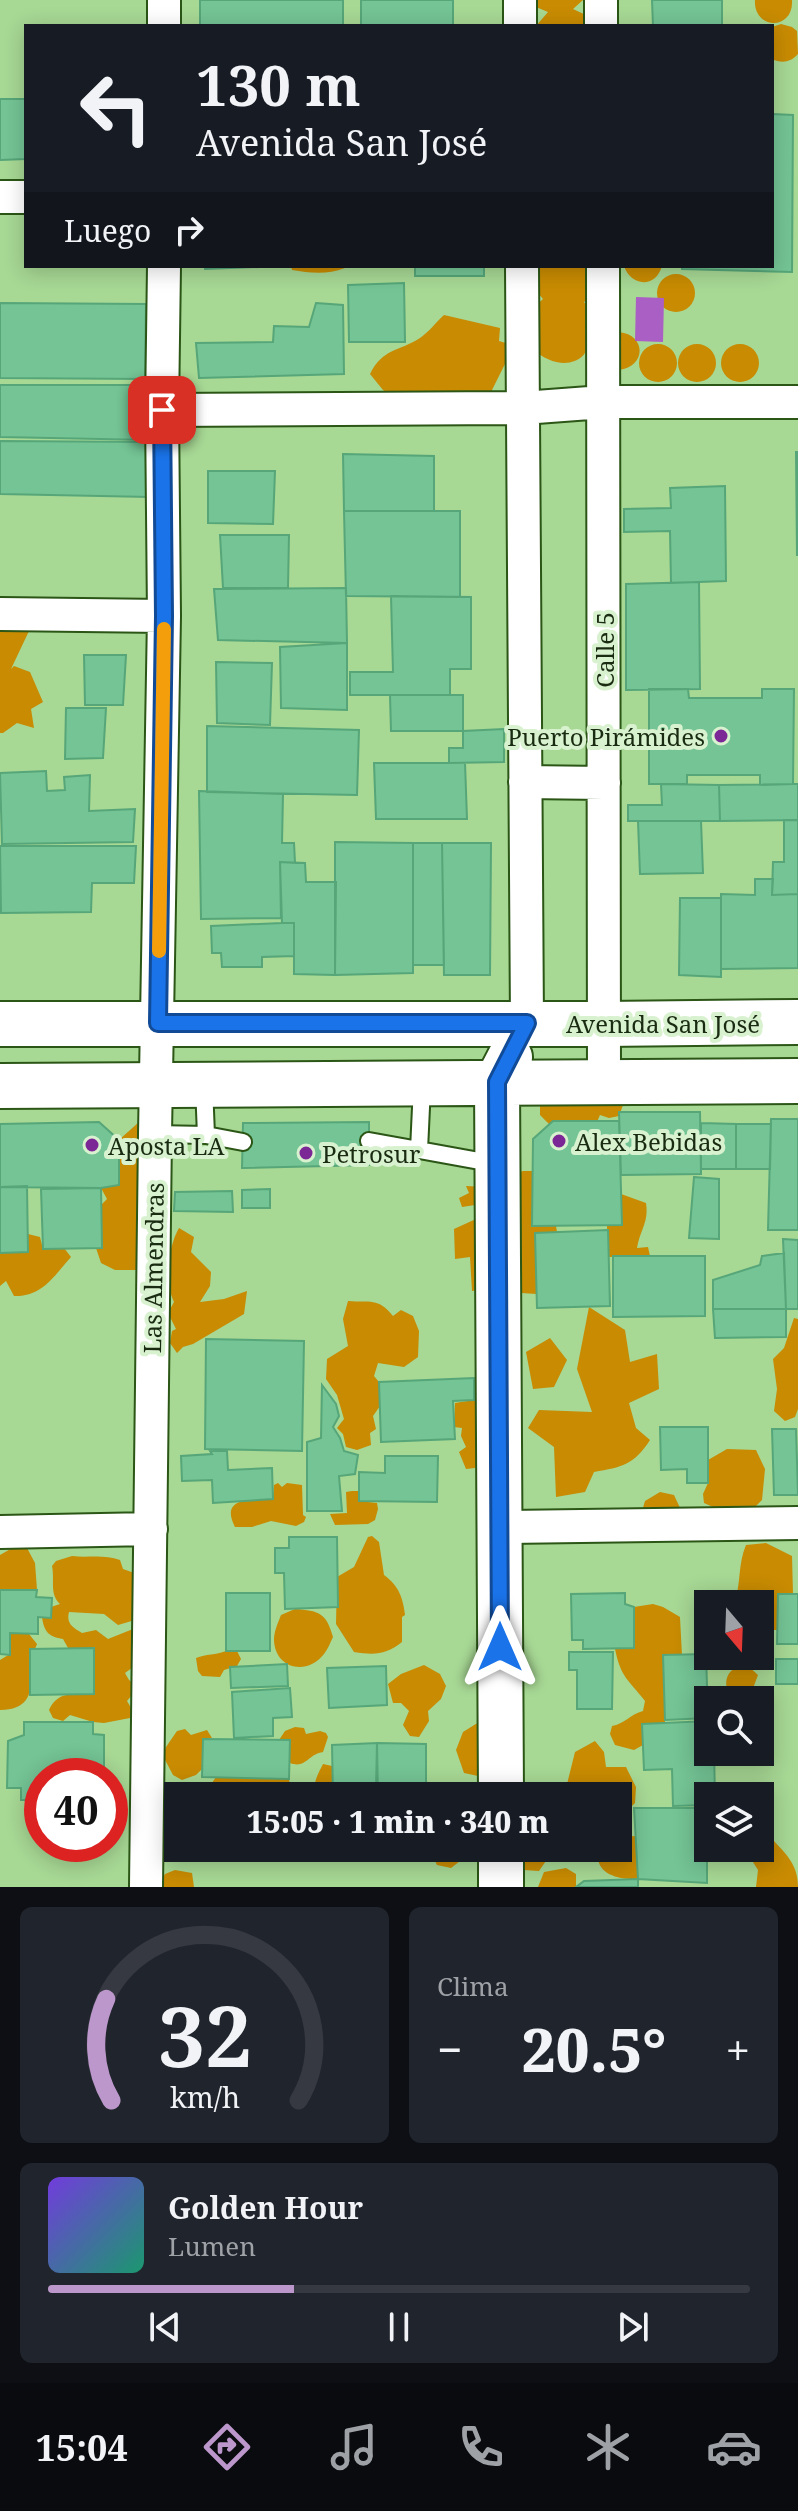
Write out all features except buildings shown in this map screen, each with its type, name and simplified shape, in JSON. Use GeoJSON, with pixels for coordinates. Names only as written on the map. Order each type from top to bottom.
{"type":"FeatureCollection","features":[{"type":"Feature","properties":{"kind":"street"},"geometry":{"type":"LineString","coordinates":[[164,0],[164,24]]}},
{"type":"Feature","properties":{"kind":"street"},"geometry":{"type":"LineString","coordinates":[[520,0],[520,24]]}},
{"type":"Feature","properties":{"kind":"street"},"geometry":{"type":"LineString","coordinates":[[601,0],[601,24]]}},
{"type":"Feature","properties":{"kind":"street"},"geometry":{"type":"LineString","coordinates":[[0,197],[24,197]]}},
{"type":"Feature","properties":{"kind":"street","name":"Las Almendras"},"geometry":{"type":"LineString","coordinates":[[146,1887],[164,616],[164,268]]}},
{"type":"Feature","properties":{"kind":"street"},"geometry":{"type":"LineString","coordinates":[[501,1782],[497,1082],[527,1023],[522,268]]}},
{"type":"Feature","properties":{"kind":"street","name":"Calle 5"},"geometry":{"type":"LineString","coordinates":[[603,268],[604,1082]]}},
{"type":"Feature","properties":{"kind":"street"},"geometry":{"type":"LineString","coordinates":[[162,410],[523,408],[603,402],[798,402]]}},
{"type":"Feature","properties":{"kind":"street"},"geometry":{"type":"LineString","coordinates":[[0,614],[164,616]]}},
{"type":"Feature","properties":{"kind":"street"},"geometry":{"type":"LineString","coordinates":[[525,782],[604,783]]}},
{"type":"Feature","properties":{"kind":"street","name":"Avenida San José"},"geometry":{"type":"LineString","coordinates":[[0,1024],[798,1022]]}},
{"type":"Feature","properties":{"kind":"street"},"geometry":{"type":"LineString","coordinates":[[0,1086],[798,1081]]}},
{"type":"Feature","properties":{"kind":"street"},"geometry":{"type":"LineString","coordinates":[[500,1527],[798,1523]]}},
{"type":"Feature","properties":{"kind":"street"},"geometry":{"type":"LineString","coordinates":[[0,1532],[151,1529]]}},
{"type":"Feature","properties":{"kind":"street"},"geometry":{"type":"LineString","coordinates":[[501,1862],[501,1887]]}},
{"type":"Feature","properties":{"kind":"lane"},"geometry":{"type":"LineString","coordinates":[[419,1150],[422,1083]]}},
{"type":"Feature","properties":{"kind":"lane"},"geometry":{"type":"LineString","coordinates":[[204,1085],[206,1135]]}},
{"type":"Feature","properties":{"kind":"lane"},"geometry":{"type":"LineString","coordinates":[[155,1134],[206,1135],[243,1142]]}},
{"type":"Feature","properties":{"kind":"lane"},"geometry":{"type":"LineString","coordinates":[[369,1141],[498,1164]]}},
{"type":"Feature","properties":{"kind":"shaded area"},"geometry":{"type":"Polygon","coordinates":[[[529,0],[583,0],[573,9],[590,17],[595,24],[538,24],[548,12],[529,0]]]}},
{"type":"Feature","properties":{"kind":"shaded area"},"geometry":{"type":"Polygon","coordinates":[[[755,0],[792,0],[791,10],[781,22],[766,21],[756,10],[755,0]]]}},
{"type":"Feature","properties":{"kind":"shaded area"},"geometry":{"type":"Polygon","coordinates":[[[781,24],[797,31],[798,54],[789,60],[774,60],[774,26],[781,24]]]}},
{"type":"Feature","properties":{"kind":"shaded area"},"geometry":{"type":"Polygon","coordinates":[[[292,268],[345,268],[312,273],[292,268]]]}},
{"type":"Feature","properties":{"kind":"shaded area"},"geometry":{"type":"Polygon","coordinates":[[[532,268],[599,268],[589,299],[584,302],[591,316],[591,332],[585,353],[579,359],[561,363],[533,349],[533,308],[543,299],[538,293],[532,268]]]}},
{"type":"Feature","properties":{"kind":"shaded area"},"geometry":{"type":"Polygon","coordinates":[[[625,268],[661,268],[655,278],[643,282],[627,273],[625,268]]]}},
{"type":"Feature","properties":{"kind":"shaded area"},"geometry":{"type":"Polygon","coordinates":[[[676,274],[689,280],[695,293],[689,306],[676,312],[663,306],[657,293],[663,280],[676,274]]]}},
{"type":"Feature","properties":{"kind":"shaded area"},"geometry":{"type":"Polygon","coordinates":[[[636,297],[664,298],[663,342],[635,341],[636,297]]]}},
{"type":"Feature","properties":{"kind":"shaded area"},"geometry":{"type":"Polygon","coordinates":[[[444,315],[500,328],[499,341],[509,344],[505,364],[491,392],[402,402],[383,390],[370,374],[380,359],[420,338],[444,315]]]}},
{"type":"Feature","properties":{"kind":"shaded area"},"geometry":{"type":"Polygon","coordinates":[[[619,332],[635,339],[640,351],[634,363],[619,370],[613,333],[619,332]]]}},
{"type":"Feature","properties":{"kind":"shaded area"},"geometry":{"type":"Polygon","coordinates":[[[658,344],[671,350],[677,363],[671,376],[658,382],[645,376],[639,363],[645,350],[658,344]]]}},
{"type":"Feature","properties":{"kind":"shaded area"},"geometry":{"type":"Polygon","coordinates":[[[697,344],[710,350],[716,363],[710,376],[697,382],[684,376],[678,363],[684,350],[697,344]]]}},
{"type":"Feature","properties":{"kind":"shaded area"},"geometry":{"type":"Polygon","coordinates":[[[740,344],[753,350],[759,363],[753,376],[740,382],[727,376],[721,363],[727,350],[740,344]]]}},
{"type":"Feature","properties":{"kind":"shaded area"},"geometry":{"type":"Polygon","coordinates":[[[0,621],[29,631],[11,669],[14,666],[30,672],[43,702],[31,709],[34,728],[17,723],[0,733],[0,621]]]}},
{"type":"Feature","properties":{"kind":"shaded area"},"geometry":{"type":"Polygon","coordinates":[[[630,1086],[619,1116],[609,1118],[600,1115],[597,1122],[550,1125],[540,1115],[540,1102],[630,1086]]]}},
{"type":"Feature","properties":{"kind":"shaded area"},"geometry":{"type":"Polygon","coordinates":[[[139,1122],[152,1134],[141,1270],[115,1270],[101,1263],[96,1248],[102,1247],[101,1205],[107,1199],[101,1188],[119,1185],[119,1140],[139,1122]]]}},
{"type":"Feature","properties":{"kind":"shaded area"},"geometry":{"type":"Polygon","coordinates":[[[533,1171],[532,1226],[556,1226],[557,1232],[535,1233],[537,1294],[521,1293],[514,1287],[509,1176],[533,1171]]]}},
{"type":"Feature","properties":{"kind":"shaded area"},"geometry":{"type":"Polygon","coordinates":[[[466,1186],[485,1187],[485,1289],[472,1291],[470,1257],[455,1259],[454,1229],[476,1219],[475,1205],[462,1207],[459,1198],[469,1193],[466,1186]]]}},
{"type":"Feature","properties":{"kind":"shaded area"},"geometry":{"type":"Polygon","coordinates":[[[621,1194],[646,1203],[645,1221],[637,1248],[648,1247],[650,1256],[608,1257],[607,1226],[621,1225],[621,1194]]]}},
{"type":"Feature","properties":{"kind":"shaded area"},"geometry":{"type":"Polygon","coordinates":[[[179,1228],[194,1237],[191,1252],[211,1272],[210,1286],[200,1302],[224,1299],[247,1291],[244,1314],[177,1353],[170,1343],[172,1331],[176,1329],[168,1313],[174,1302],[168,1275],[172,1245],[179,1228]]]}},
{"type":"Feature","properties":{"kind":"shaded area"},"geometry":{"type":"Polygon","coordinates":[[[28,1234],[40,1237],[43,1249],[64,1248],[71,1257],[40,1289],[14,1296],[6,1281],[0,1286],[0,1253],[28,1252],[28,1234]]]}},
{"type":"Feature","properties":{"kind":"shaded area"},"geometry":{"type":"Polygon","coordinates":[[[348,1301],[378,1303],[393,1316],[401,1310],[413,1316],[419,1331],[418,1357],[404,1367],[378,1363],[374,1376],[379,1382],[380,1406],[373,1416],[376,1429],[370,1433],[371,1445],[357,1450],[346,1447],[343,1434],[337,1428],[344,1419],[337,1395],[326,1379],[327,1359],[348,1346],[343,1319],[348,1301]]]}},
{"type":"Feature","properties":{"kind":"shaded area"},"geometry":{"type":"Polygon","coordinates":[[[589,1307],[625,1330],[630,1362],[657,1354],[659,1389],[629,1403],[636,1428],[650,1440],[638,1455],[620,1466],[594,1472],[585,1492],[556,1497],[554,1447],[528,1428],[539,1410],[592,1412],[577,1369],[589,1307]]]}},
{"type":"Feature","properties":{"kind":"shaded area"},"geometry":{"type":"Polygon","coordinates":[[[794,1318],[798,1319],[798,1409],[795,1417],[785,1421],[774,1411],[777,1389],[773,1359],[784,1348],[794,1318]]]}},
{"type":"Feature","properties":{"kind":"shaded area"},"geometry":{"type":"Polygon","coordinates":[[[550,1338],[567,1360],[554,1387],[533,1389],[526,1352],[550,1338]]]}},
{"type":"Feature","properties":{"kind":"shaded area"},"geometry":{"type":"Polygon","coordinates":[[[485,1387],[483,1458],[475,1468],[466,1469],[459,1452],[466,1447],[461,1436],[462,1428],[454,1427],[455,1403],[474,1400],[474,1392],[485,1387]]]}},
{"type":"Feature","properties":{"kind":"shaded area"},"geometry":{"type":"Polygon","coordinates":[[[727,1449],[756,1450],[765,1469],[762,1500],[742,1520],[704,1503],[708,1460],[727,1449]]]}},
{"type":"Feature","properties":{"kind":"shaded area"},"geometry":{"type":"Polygon","coordinates":[[[278,1483],[282,1487],[287,1483],[302,1485],[304,1522],[296,1526],[271,1521],[252,1527],[235,1527],[231,1510],[235,1505],[248,1500],[273,1499],[274,1485],[278,1483]]]}},
{"type":"Feature","properties":{"kind":"shaded area"},"geometry":{"type":"Polygon","coordinates":[[[358,1491],[359,1501],[377,1503],[375,1520],[368,1524],[335,1525],[330,1514],[347,1513],[346,1492],[358,1491]]]}},
{"type":"Feature","properties":{"kind":"shaded area"},"geometry":{"type":"Polygon","coordinates":[[[660,1492],[674,1495],[681,1510],[642,1511],[645,1501],[660,1492]]]}},
{"type":"Feature","properties":{"kind":"shaded area"},"geometry":{"type":"Polygon","coordinates":[[[372,1536],[379,1542],[384,1575],[399,1593],[405,1615],[402,1617],[402,1642],[385,1652],[368,1654],[354,1652],[336,1624],[337,1577],[354,1567],[368,1537],[372,1536]]]}},
{"type":"Feature","properties":{"kind":"shaded area"},"geometry":{"type":"Polygon","coordinates":[[[766,1543],[792,1556],[793,1594],[778,1594],[777,1630],[774,1630],[774,1590],[737,1590],[746,1545],[766,1543]]]}},
{"type":"Feature","properties":{"kind":"shaded area"},"geometry":{"type":"Polygon","coordinates":[[[14,1547],[27,1548],[35,1563],[37,1590],[0,1590],[0,1555],[14,1547]]]}},
{"type":"Feature","properties":{"kind":"shaded area"},"geometry":{"type":"Polygon","coordinates":[[[72,1556],[114,1558],[120,1560],[123,1569],[137,1574],[135,1620],[118,1625],[104,1614],[69,1612],[68,1616],[71,1625],[82,1633],[96,1630],[108,1639],[133,1629],[136,1665],[125,1673],[135,1684],[127,1701],[133,1711],[130,1718],[104,1723],[70,1715],[63,1721],[53,1718],[49,1710],[62,1696],[94,1694],[63,1639],[48,1633],[42,1617],[50,1618],[51,1607],[60,1604],[53,1591],[52,1566],[56,1561],[72,1556]]]}},
{"type":"Feature","properties":{"kind":"shaded area"},"geometry":{"type":"Polygon","coordinates":[[[653,1604],[680,1617],[682,1655],[663,1656],[665,1723],[643,1724],[643,1745],[634,1750],[615,1745],[610,1734],[612,1726],[643,1711],[645,1701],[623,1672],[615,1649],[634,1648],[634,1607],[653,1604]]]}},
{"type":"Feature","properties":{"kind":"shaded area"},"geometry":{"type":"Polygon","coordinates":[[[295,1609],[320,1614],[333,1637],[317,1661],[301,1667],[280,1658],[274,1640],[281,1615],[295,1609]]]}},
{"type":"Feature","properties":{"kind":"shaded area"},"geometry":{"type":"Polygon","coordinates":[[[10,1633],[29,1634],[37,1644],[35,1649],[30,1649],[31,1681],[27,1698],[13,1708],[0,1710],[0,1660],[10,1654],[10,1633]]]}},
{"type":"Feature","properties":{"kind":"shaded area"},"geometry":{"type":"Polygon","coordinates":[[[237,1651],[241,1659],[237,1666],[224,1670],[220,1677],[202,1676],[196,1658],[237,1651]]]}},
{"type":"Feature","properties":{"kind":"shaded area"},"geometry":{"type":"Polygon","coordinates":[[[424,1665],[440,1674],[446,1686],[441,1699],[428,1711],[429,1721],[419,1737],[410,1736],[403,1725],[409,1711],[401,1703],[393,1703],[388,1684],[401,1674],[424,1665]]]}},
{"type":"Feature","properties":{"kind":"shaded area"},"geometry":{"type":"Polygon","coordinates":[[[732,1670],[753,1670],[758,1675],[754,1686],[727,1686],[732,1670]]]}},
{"type":"Feature","properties":{"kind":"shaded area"},"geometry":{"type":"Polygon","coordinates":[[[479,1722],[489,1774],[478,1776],[464,1773],[456,1750],[463,1732],[479,1722]]]}},
{"type":"Feature","properties":{"kind":"shaded area"},"geometry":{"type":"Polygon","coordinates":[[[304,1728],[306,1734],[326,1733],[328,1737],[323,1752],[304,1763],[290,1763],[290,1740],[279,1740],[285,1731],[304,1728]]]}},
{"type":"Feature","properties":{"kind":"shaded area"},"geometry":{"type":"Polygon","coordinates":[[[185,1729],[191,1735],[207,1730],[212,1738],[203,1739],[202,1769],[182,1780],[173,1775],[163,1756],[177,1731],[185,1729]]]}},
{"type":"Feature","properties":{"kind":"shaded area"},"geometry":{"type":"Polygon","coordinates":[[[595,1741],[604,1752],[606,1767],[626,1767],[636,1787],[635,1803],[632,1806],[632,1782],[568,1782],[575,1752],[595,1741]]]}},
{"type":"Feature","properties":{"kind":"shaded area"},"geometry":{"type":"Polygon","coordinates":[[[323,1764],[332,1766],[333,1782],[316,1780],[323,1764]]]}},
{"type":"Feature","properties":{"kind":"shaded area"},"geometry":{"type":"Polygon","coordinates":[[[216,1777],[289,1779],[290,1782],[213,1782],[216,1777]]]}},
{"type":"Feature","properties":{"kind":"shaded area"},"geometry":{"type":"Polygon","coordinates":[[[632,1836],[636,1836],[638,1879],[608,1874],[599,1862],[632,1862],[632,1836]]]}},
{"type":"Feature","properties":{"kind":"shaded area"},"geometry":{"type":"Polygon","coordinates":[[[774,1841],[794,1867],[798,1887],[756,1887],[758,1870],[753,1862],[774,1862],[774,1841]]]}},
{"type":"Feature","properties":{"kind":"shaded area"},"geometry":{"type":"Polygon","coordinates":[[[435,1862],[459,1862],[451,1868],[435,1862]]]}},
{"type":"Feature","properties":{"kind":"shaded area"},"geometry":{"type":"Polygon","coordinates":[[[520,1862],[545,1862],[539,1871],[524,1870],[520,1862]]]}},
{"type":"Feature","properties":{"kind":"shaded area"},"geometry":{"type":"Polygon","coordinates":[[[566,1868],[576,1874],[576,1887],[538,1887],[544,1872],[566,1868]]]}},
{"type":"Feature","properties":{"kind":"shaded area"},"geometry":{"type":"Polygon","coordinates":[[[175,1870],[192,1873],[194,1887],[158,1887],[165,1874],[175,1870]]]}},
{"type":"Feature","properties":{"kind":"slow traffic"},"geometry":{"type":"LineString","coordinates":[[159,951],[164,629]]}},
{"type":"Feature","properties":{"kind":"place","name":"Puerto Pirámides"},"geometry":{"type":"Point","coordinates":[721,736]}},
{"type":"Feature","properties":{"kind":"place","name":"Alex Bebidas"},"geometry":{"type":"Point","coordinates":[559,1141]}},
{"type":"Feature","properties":{"kind":"place","name":"Aposta LA"},"geometry":{"type":"Point","coordinates":[92,1145]}},
{"type":"Feature","properties":{"kind":"place","name":"Petrosur"},"geometry":{"type":"Point","coordinates":[306,1153]}},
{"type":"Feature","properties":{"kind":"route"},"geometry":{"type":"LineString","coordinates":[[162,410],[164,616],[158,1023],[527,1023],[497,1082],[500,1647]]}}]}
